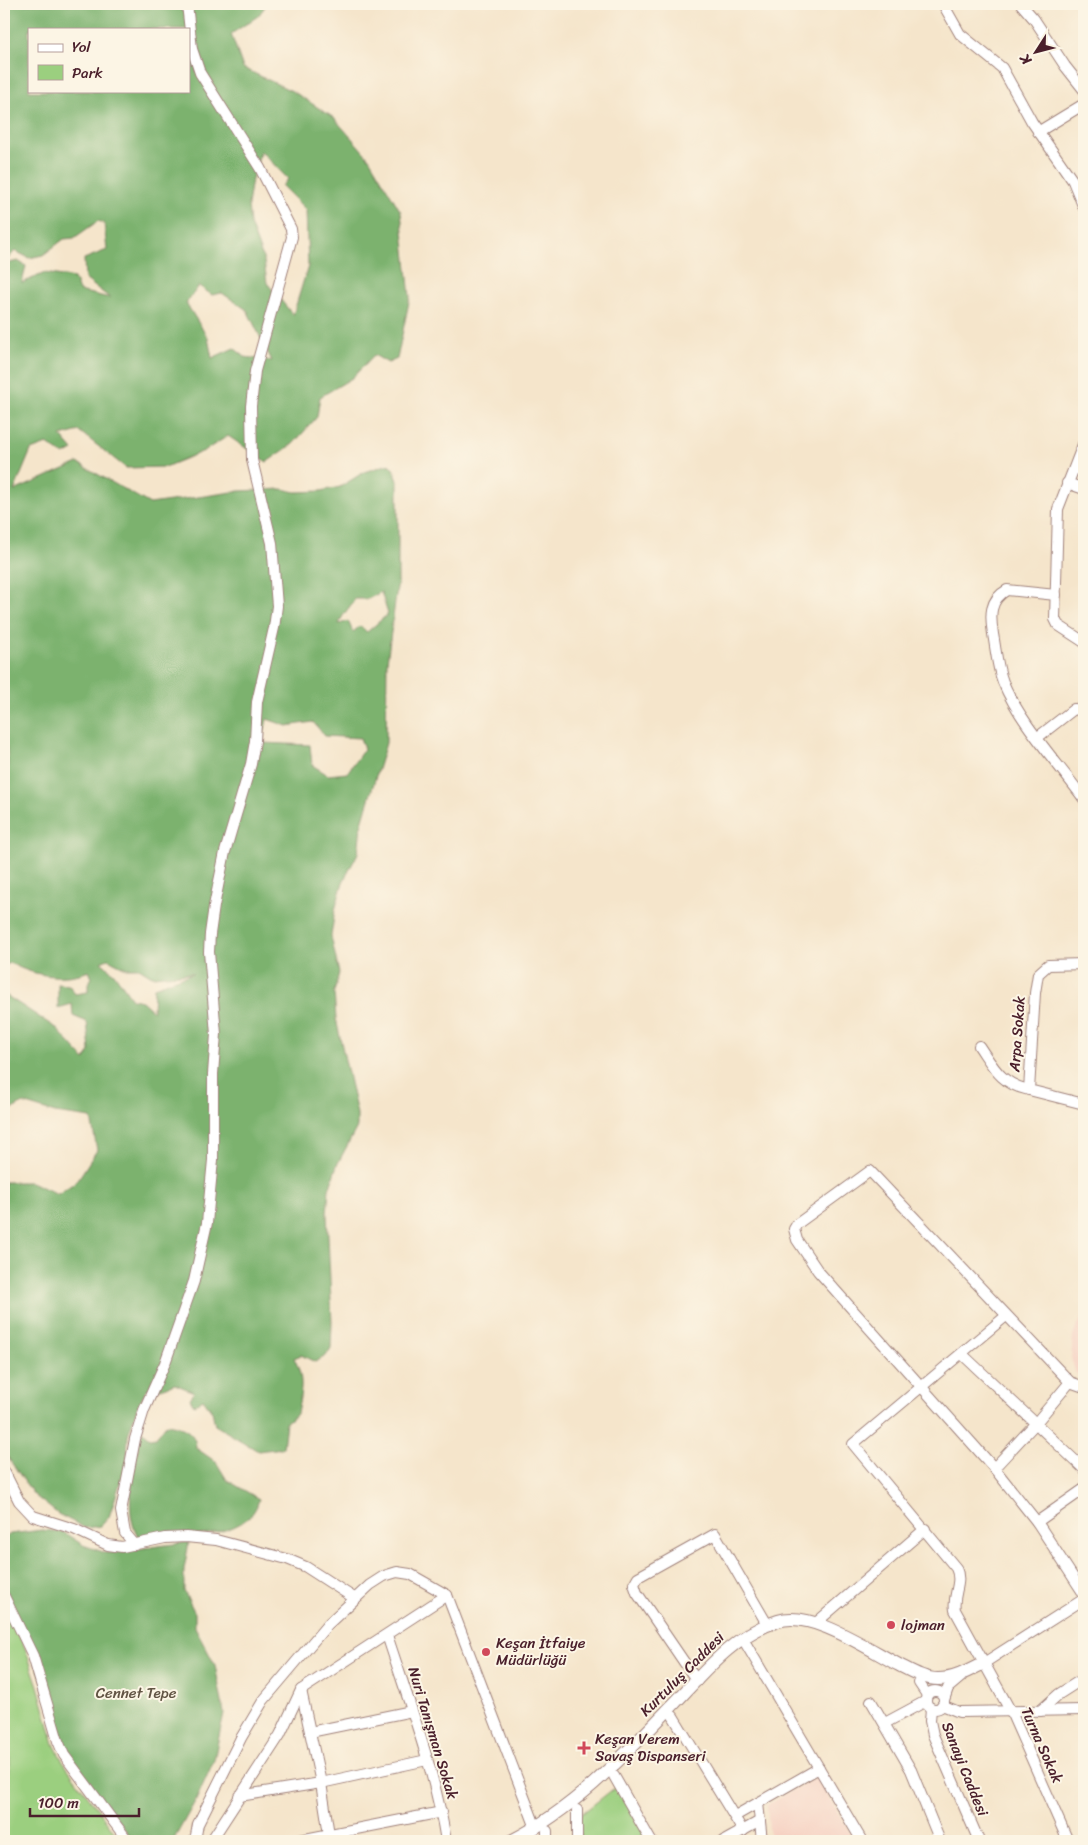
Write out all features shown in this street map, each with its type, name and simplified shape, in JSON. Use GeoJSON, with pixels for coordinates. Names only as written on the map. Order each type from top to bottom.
{"type":"FeatureCollection","features":[{"type":"Feature","properties":{"kind":"main road","name":"Kurtuluş Caddesi"},"geometry":{"type":"LineString","coordinates":[[511,1841],[543,1833],[565,1808],[593,1785],[728,1649],[767,1624],[793,1618],[817,1622],[908,1670],[932,1678],[952,1677],[984,1663]]}},
{"type":"Feature","properties":{"kind":"main road","name":"Kurtuluş Caddesi"},"geometry":{"type":"LineString","coordinates":[[529,1841],[577,1810],[614,1776],[726,1660],[746,1644],[780,1627],[807,1627],[919,1683],[939,1685],[961,1677],[984,1663]]}},
{"type":"Feature","properties":{"kind":"street"},"geometry":{"type":"LineString","coordinates":[[186,4],[189,28]]}},
{"type":"Feature","properties":{"kind":"street"},"geometry":{"type":"LineString","coordinates":[[942,4],[960,34],[1002,68],[1038,132],[1077,188],[1084,208]]}},
{"type":"Feature","properties":{"kind":"street"},"geometry":{"type":"LineString","coordinates":[[1021,4],[1034,19],[1065,66],[1084,90]]}},
{"type":"Feature","properties":{"kind":"street"},"geometry":{"type":"LineString","coordinates":[[135,1545],[125,1533],[121,1510],[135,1439],[144,1410],[164,1363],[194,1281],[207,1223],[213,1160],[213,1074],[216,1034],[209,952],[210,934],[225,852],[251,764],[255,741],[257,702],[274,628],[277,606],[272,543],[252,460],[251,406],[255,371],[292,237],[291,229],[260,168],[200,73],[192,49],[190,34]]}},
{"type":"Feature","properties":{"kind":"street"},"geometry":{"type":"LineString","coordinates":[[1038,132],[1084,104]]}},
{"type":"Feature","properties":{"kind":"street"},"geometry":{"type":"LineString","coordinates":[[1066,170],[1084,180]]}},
{"type":"Feature","properties":{"kind":"street"},"geometry":{"type":"LineString","coordinates":[[1084,442],[1067,483],[1058,515],[1056,595],[1057,623],[1077,639],[1084,642]]}},
{"type":"Feature","properties":{"kind":"street"},"geometry":{"type":"LineString","coordinates":[[1067,483],[1084,489]]}},
{"type":"Feature","properties":{"kind":"street"},"geometry":{"type":"LineString","coordinates":[[1056,595],[1007,590],[996,599],[991,611],[997,660],[1003,682],[1038,737],[1084,799]]}},
{"type":"Feature","properties":{"kind":"street"},"geometry":{"type":"LineString","coordinates":[[1038,737],[1074,709],[1084,711]]}},
{"type":"Feature","properties":{"kind":"street","name":"Arpa Sokak"},"geometry":{"type":"LineString","coordinates":[[1084,964],[1048,965],[1038,974],[1034,1005],[1029,1090],[1084,1104]]}},
{"type":"Feature","properties":{"kind":"street"},"geometry":{"type":"LineString","coordinates":[[979,1046],[1004,1080],[1013,1086],[1029,1090]]}},
{"type":"Feature","properties":{"kind":"street"},"geometry":{"type":"LineString","coordinates":[[1084,1386],[1070,1382],[870,1171],[797,1224],[795,1234],[812,1263],[994,1468],[1037,1522],[1084,1594]]}},
{"type":"Feature","properties":{"kind":"street"},"geometry":{"type":"LineString","coordinates":[[921,1386],[1006,1316]]}},
{"type":"Feature","properties":{"kind":"street"},"geometry":{"type":"LineString","coordinates":[[962,1354],[1084,1468]]}},
{"type":"Feature","properties":{"kind":"street"},"geometry":{"type":"LineString","coordinates":[[994,1468],[1035,1424],[1070,1382]]}},
{"type":"Feature","properties":{"kind":"street","name":"Turna Sokak"},"geometry":{"type":"LineString","coordinates":[[921,1386],[854,1444],[925,1529],[958,1574],[959,1580],[954,1601],[955,1610],[1011,1712],[1068,1841]]}},
{"type":"Feature","properties":{"kind":"street"},"geometry":{"type":"LineString","coordinates":[[4,1471],[18,1501],[38,1519],[74,1529],[114,1547],[135,1545],[164,1538],[186,1537],[225,1542],[306,1567],[354,1598]]}},
{"type":"Feature","properties":{"kind":"street"},"geometry":{"type":"LineString","coordinates":[[1037,1522],[1084,1489]]}},
{"type":"Feature","properties":{"kind":"street"},"geometry":{"type":"LineString","coordinates":[[817,1622],[925,1529]]}},
{"type":"Feature","properties":{"kind":"street"},"geometry":{"type":"LineString","coordinates":[[697,1681],[637,1593],[634,1584],[638,1577],[715,1534],[767,1624]]}},
{"type":"Feature","properties":{"kind":"street"},"geometry":{"type":"LineString","coordinates":[[193,1839],[198,1824],[258,1709],[310,1642],[354,1598],[379,1580],[397,1572],[410,1574],[447,1595],[543,1833]]}},
{"type":"Feature","properties":{"kind":"street"},"geometry":{"type":"LineString","coordinates":[[211,1841],[275,1743],[301,1690],[447,1595]]}},
{"type":"Feature","properties":{"kind":"street"},"geometry":{"type":"LineString","coordinates":[[4,1596],[33,1656],[58,1741],[64,1755],[128,1841]]}},
{"type":"Feature","properties":{"kind":"street","name":"Kurtuluş Caddesi"},"geometry":{"type":"LineString","coordinates":[[984,1663],[1084,1599]]}},
{"type":"Feature","properties":{"kind":"street","name":"Nuri Tanışman Sokak"},"geometry":{"type":"LineString","coordinates":[[387,1635],[442,1812],[446,1841]]}},
{"type":"Feature","properties":{"kind":"street"},"geometry":{"type":"LineString","coordinates":[[746,1644],[862,1841]]}},
{"type":"Feature","properties":{"kind":"street"},"geometry":{"type":"LineString","coordinates":[[919,1683],[928,1701],[937,1708],[943,1702],[948,1688],[961,1677]]}},
{"type":"Feature","properties":{"kind":"street"},"geometry":{"type":"LineString","coordinates":[[1040,1711],[1059,1694],[1084,1678]]}},
{"type":"Feature","properties":{"kind":"street"},"geometry":{"type":"LineString","coordinates":[[301,1690],[321,1783],[329,1838]]}},
{"type":"Feature","properties":{"kind":"street"},"geometry":{"type":"LineString","coordinates":[[885,1723],[928,1701],[932,1691],[938,1691],[942,1694],[943,1702],[958,1712],[1084,1710]]}},
{"type":"Feature","properties":{"kind":"street"},"geometry":{"type":"LineString","coordinates":[[871,1701],[911,1770],[940,1841]]}},
{"type":"Feature","properties":{"kind":"street","name":"Sanayi Caddesi"},"geometry":{"type":"LineString","coordinates":[[928,1701],[933,1735],[979,1841]]}},
{"type":"Feature","properties":{"kind":"street"},"geometry":{"type":"LineString","coordinates":[[310,1732],[412,1711]]}},
{"type":"Feature","properties":{"kind":"street"},"geometry":{"type":"LineString","coordinates":[[673,1716],[743,1831]]}},
{"type":"Feature","properties":{"kind":"street"},"geometry":{"type":"LineString","coordinates":[[239,1796],[321,1783],[427,1760]]}},
{"type":"Feature","properties":{"kind":"street"},"geometry":{"type":"LineString","coordinates":[[734,1816],[819,1768]]}},
{"type":"Feature","properties":{"kind":"street"},"geometry":{"type":"LineString","coordinates":[[614,1776],[651,1841]]}},
{"type":"Feature","properties":{"kind":"street"},"geometry":{"type":"LineString","coordinates":[[758,1803],[762,1841]]}},
{"type":"Feature","properties":{"kind":"street"},"geometry":{"type":"LineString","coordinates":[[577,1810],[577,1841]]}},
{"type":"Feature","properties":{"kind":"street"},"geometry":{"type":"LineString","coordinates":[[294,1841],[329,1838],[442,1812]]}},
{"type":"Feature","properties":{"kind":"street"},"geometry":{"type":"LineString","coordinates":[[724,1841],[760,1821]]}},
{"type":"Feature","properties":{"kind":"shaded area"},"geometry":{"type":"Polygon","coordinates":[[[1084,1313],[1084,1378],[1076,1374],[1071,1358],[1073,1335],[1084,1313]]]}},
{"type":"Feature","properties":{"kind":"shaded area"},"geometry":{"type":"Polygon","coordinates":[[[817,1777],[855,1841],[770,1841],[767,1805],[817,1777]]]}},
{"type":"Feature","properties":{"kind":"green space"},"geometry":{"type":"Polygon","coordinates":[[[4,4],[267,4],[258,16],[231,34],[243,68],[294,92],[334,118],[369,158],[401,212],[410,297],[397,359],[388,363],[374,355],[352,378],[320,397],[317,417],[293,444],[267,462],[228,436],[204,451],[165,467],[126,468],[79,431],[61,436],[73,450],[64,455],[47,444],[31,450],[14,491],[78,463],[150,504],[239,491],[282,489],[296,492],[321,491],[340,487],[364,472],[389,464],[394,470],[398,481],[398,580],[387,662],[386,743],[361,826],[358,853],[343,882],[335,910],[331,936],[339,973],[334,992],[336,1019],[357,1114],[357,1127],[337,1165],[329,1189],[327,1214],[332,1323],[331,1348],[326,1356],[315,1362],[301,1355],[294,1358],[300,1373],[301,1392],[297,1414],[286,1422],[283,1448],[258,1451],[215,1425],[212,1411],[203,1399],[194,1405],[190,1399],[194,1392],[175,1384],[160,1389],[147,1389],[138,1405],[128,1435],[127,1462],[109,1517],[101,1526],[85,1528],[58,1514],[34,1495],[4,1452],[4,1182],[31,1182],[58,1194],[77,1181],[97,1150],[91,1118],[55,1113],[23,1103],[4,1114],[4,994],[56,1028],[85,1060],[90,1051],[87,1022],[73,1016],[72,1004],[58,1008],[58,984],[69,985],[75,994],[88,992],[88,983],[92,978],[89,971],[69,976],[49,976],[29,971],[10,963],[4,966],[4,789],[8,764],[4,712],[4,264],[18,261],[26,266],[22,283],[45,273],[74,278],[79,291],[110,298],[85,279],[84,259],[107,250],[104,223],[98,221],[74,238],[64,239],[43,255],[29,258],[15,251],[4,263],[4,4]],[[261,151],[252,179],[248,205],[250,224],[264,261],[267,283],[293,315],[308,266],[306,210],[282,186],[288,179],[261,151]],[[199,286],[186,303],[208,338],[212,358],[234,348],[245,357],[272,361],[247,310],[222,293],[212,295],[199,286]],[[381,592],[368,599],[355,599],[339,624],[348,621],[353,632],[360,626],[367,632],[388,614],[381,592]],[[267,719],[262,743],[310,745],[312,765],[328,775],[347,773],[364,749],[360,738],[325,736],[313,722],[287,726],[267,719]],[[108,959],[101,962],[114,973],[132,999],[142,1001],[153,1011],[154,987],[193,973],[152,976],[139,968],[126,968],[108,959]]]}},
{"type":"Feature","properties":{"kind":"green space"},"geometry":{"type":"Polygon","coordinates":[[[166,1424],[187,1430],[193,1437],[196,1448],[216,1462],[227,1480],[259,1499],[253,1513],[242,1523],[227,1530],[190,1537],[140,1539],[134,1529],[130,1503],[140,1437],[143,1432],[150,1438],[156,1437],[166,1424]]]}},
{"type":"Feature","properties":{"kind":"green space","name":"Cennet Tepe"},"geometry":{"type":"Polygon","coordinates":[[[42,1530],[63,1532],[83,1545],[106,1553],[189,1542],[184,1569],[184,1591],[195,1613],[195,1627],[215,1665],[224,1713],[214,1760],[197,1798],[173,1841],[134,1841],[73,1762],[62,1736],[46,1688],[4,1588],[4,1539],[10,1534],[42,1530]]]}},
{"type":"Feature","properties":{"kind":"green space"},"geometry":{"type":"Polygon","coordinates":[[[4,1606],[25,1648],[54,1744],[63,1762],[121,1841],[4,1841],[4,1776],[8,1773],[10,1764],[4,1653],[4,1606]]]}},
{"type":"Feature","properties":{"kind":"green space"},"geometry":{"type":"Polygon","coordinates":[[[617,1786],[649,1841],[580,1841],[579,1816],[617,1786]]]}},
{"type":"Feature","properties":{"kind":"place","name":"lojman"},"geometry":{"type":"Point","coordinates":[891,1625]}},
{"type":"Feature","properties":{"kind":"place","name":"Keşan İtfaiye Müdürlüğü"},"geometry":{"type":"Point","coordinates":[486,1652]}},
{"type":"Feature","properties":{"kind":"place","name":"Keşan Verem Savaş Dispanseri"},"geometry":{"type":"Point","coordinates":[584,1748]}}]}
